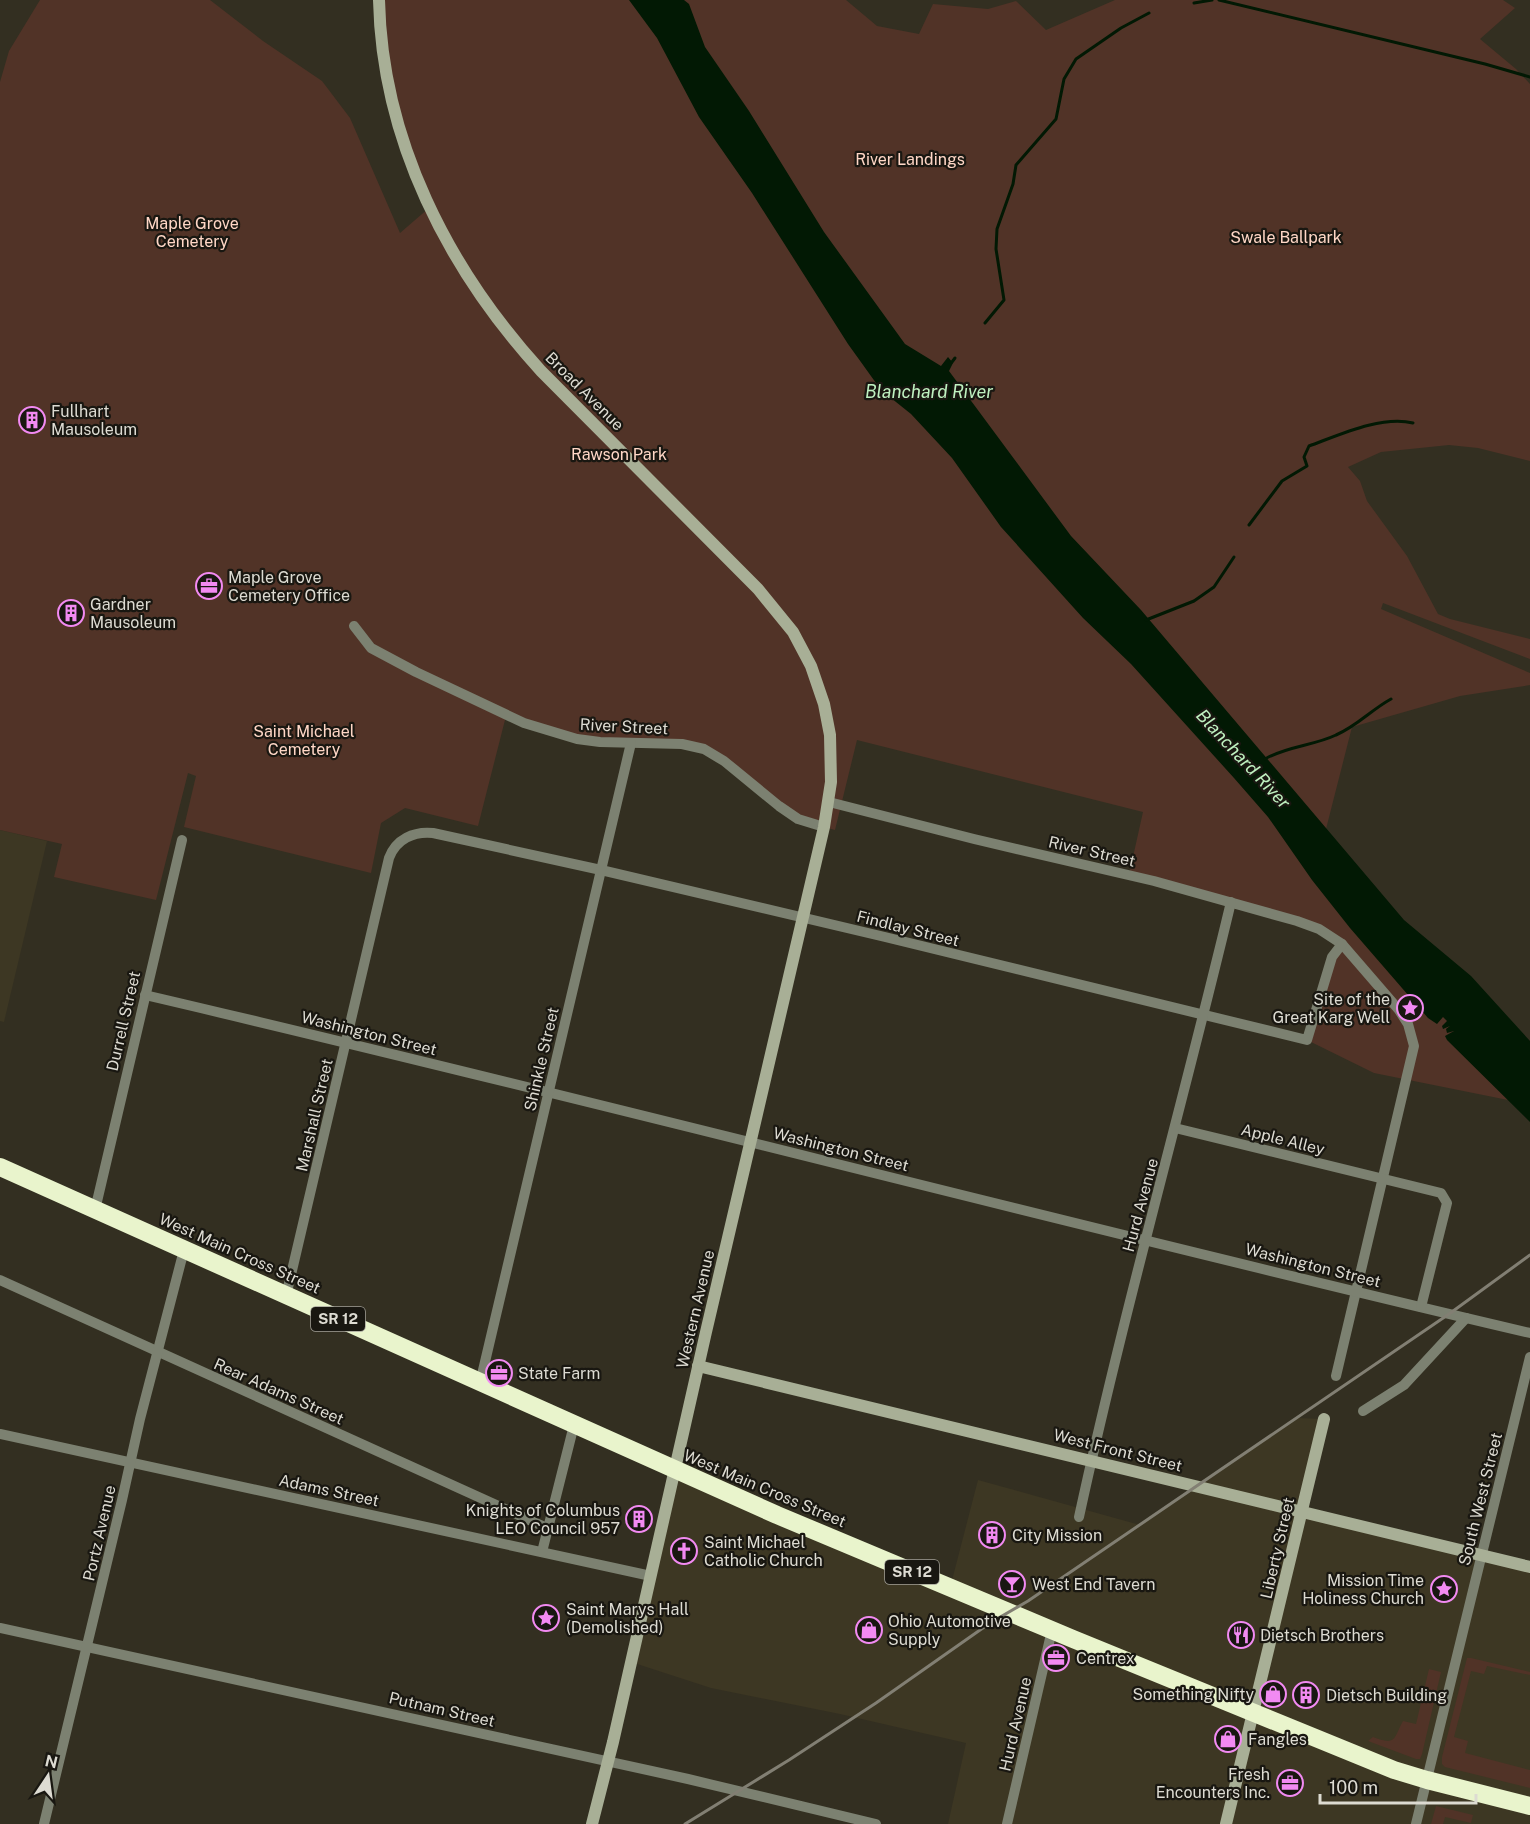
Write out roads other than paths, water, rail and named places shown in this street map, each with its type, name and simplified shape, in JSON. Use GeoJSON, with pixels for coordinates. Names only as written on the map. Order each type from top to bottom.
{"type":"FeatureCollection","features":[{"type":"Feature","properties":{"kind":"highway","name":"West Main Cross Street"},"geometry":{"type":"LineString","coordinates":[[0,1167],[675,1471],[1052,1630],[1350,1753],[1427,1780],[1530,1806]]}},
{"type":"Feature","properties":{"kind":"main road","name":"Broad Avenue"},"geometry":{"type":"LineString","coordinates":[[379,0],[386,67],[399,128],[421,189],[448,246],[510,337],[759,589],[793,632],[811,666],[827,720],[832,766],[829,802]]}},
{"type":"Feature","properties":{"kind":"main road","name":"Western Avenue"},"geometry":{"type":"LineString","coordinates":[[592,1824],[804,918],[829,802]]}},
{"type":"Feature","properties":{"kind":"main road","name":"West Front Street"},"geometry":{"type":"LineString","coordinates":[[698,1366],[1530,1567]]}},
{"type":"Feature","properties":{"kind":"main road","name":"Liberty Street"},"geometry":{"type":"LineString","coordinates":[[1226,1824],[1324,1419]]}},
{"type":"Feature","properties":{"kind":"street","name":"River Street"},"geometry":{"type":"LineString","coordinates":[[354,626],[371,648],[506,715],[577,739],[682,744],[705,749],[724,761],[798,819],[824,827]]}},
{"type":"Feature","properties":{"kind":"street","name":"Shinkle Street"},"geometry":{"type":"LineString","coordinates":[[480,1383],[631,743]]}},
{"type":"Feature","properties":{"kind":"street","name":"River Street"},"geometry":{"type":"LineString","coordinates":[[829,802],[1231,902],[1313,927],[1342,944]]}},
{"type":"Feature","properties":{"kind":"street","name":"Findlay Street"},"geometry":{"type":"LineString","coordinates":[[402,840],[417,833],[433,833],[601,870],[1307,1040],[1332,957],[1342,944]]}},
{"type":"Feature","properties":{"kind":"street","name":"Durrell Street"},"geometry":{"type":"LineString","coordinates":[[95,1210],[182,840]]}},
{"type":"Feature","properties":{"kind":"street","name":"Marshall Street"},"geometry":{"type":"LineString","coordinates":[[286,1296],[389,858],[394,848],[402,840]]}},
{"type":"Feature","properties":{"kind":"street","name":"Hurd Avenue"},"geometry":{"type":"LineString","coordinates":[[1079,1517],[1145,1240],[1231,902]]}},
{"type":"Feature","properties":{"kind":"street"},"geometry":{"type":"LineString","coordinates":[[1336,1376],[1413,1055],[1413,1038],[1400,1010],[1342,944]]}},
{"type":"Feature","properties":{"kind":"street","name":"Washington Street"},"geometry":{"type":"LineString","coordinates":[[145,995],[346,1042],[1530,1333]]}},
{"type":"Feature","properties":{"kind":"street","name":"Apple Alley"},"geometry":{"type":"LineString","coordinates":[[1175,1128],[1441,1193],[1447,1203],[1421,1307]]}},
{"type":"Feature","properties":{"kind":"street","name":"Portz Avenue"},"geometry":{"type":"LineString","coordinates":[[44,1824],[157,1352],[184,1250]]}},
{"type":"Feature","properties":{"kind":"street","name":"Rear Adams Street"},"geometry":{"type":"LineString","coordinates":[[0,1280],[547,1528]]}},
{"type":"Feature","properties":{"kind":"street"},"geometry":{"type":"LineString","coordinates":[[1363,1411],[1404,1385],[1466,1318]]}},
{"type":"Feature","properties":{"kind":"street","name":"South West Street"},"geometry":{"type":"LineString","coordinates":[[1416,1824],[1530,1357]]}},
{"type":"Feature","properties":{"kind":"street"},"geometry":{"type":"LineString","coordinates":[[542,1552],[574,1425]]}},
{"type":"Feature","properties":{"kind":"street","name":"Adams Street"},"geometry":{"type":"LineString","coordinates":[[0,1434],[651,1575]]}},
{"type":"Feature","properties":{"kind":"street","name":"Putnam Street"},"geometry":{"type":"LineString","coordinates":[[0,1628],[726,1787],[876,1824]]}},
{"type":"Feature","properties":{"kind":"street","name":"Hurd Avenue"},"geometry":{"type":"LineString","coordinates":[[1007,1824],[1052,1630]]}},
{"type":"Feature","properties":{"kind":"water","name":"Blanchard River"},"geometry":{"type":"Polygon","coordinates":[[[629,0],[684,0],[689,4],[705,47],[749,111],[824,232],[905,344],[941,366],[948,357],[953,363],[949,371],[1071,536],[1141,610],[1404,920],[1471,976],[1530,1041],[1530,1122],[1447,1040],[1445,1036],[1454,1031],[1447,1033],[1446,1029],[1450,1026],[1443,1029],[1442,1026],[1447,1021],[1443,1017],[1437,1024],[1428,1018],[1350,928],[1312,880],[1268,817],[1131,664],[1083,618],[1001,527],[952,458],[911,414],[881,390],[848,344],[752,193],[699,117],[657,38],[629,0]]]}},
{"type":"Feature","properties":{"kind":"waterway"},"geometry":{"type":"LineString","coordinates":[[1194,3],[1212,0]]}},
{"type":"Feature","properties":{"kind":"waterway"},"geometry":{"type":"LineString","coordinates":[[1219,0],[1485,64],[1530,77]]}},
{"type":"Feature","properties":{"kind":"waterway"},"geometry":{"type":"LineString","coordinates":[[985,323],[1004,300],[996,249],[997,229],[1013,184],[1016,165],[1056,119],[1064,79],[1076,59],[1121,28],[1149,13]]}},
{"type":"Feature","properties":{"kind":"waterway"},"geometry":{"type":"LineString","coordinates":[[952,362],[955,358]]}},
{"type":"Feature","properties":{"kind":"waterway"},"geometry":{"type":"LineString","coordinates":[[1249,525],[1282,481],[1307,466],[1304,457],[1309,446],[1374,424],[1401,421],[1413,423]]}},
{"type":"Feature","properties":{"kind":"waterway"},"geometry":{"type":"LineString","coordinates":[[1146,620],[1194,601],[1214,587],[1234,557]]}},
{"type":"Feature","properties":{"kind":"waterway"},"geometry":{"type":"LineString","coordinates":[[1265,759],[1282,751],[1336,735],[1391,699]]}},
{"type":"Feature","properties":{"kind":"railway"},"geometry":{"type":"LineString","coordinates":[[685,1824],[789,1760],[876,1703],[990,1623],[1028,1601],[1449,1314],[1530,1255]]}},
{"type":"Feature","properties":{"kind":"place","name":"Fullhart Mausoleum"},"geometry":{"type":"Point","coordinates":[32,420]}},
{"type":"Feature","properties":{"kind":"place","name":"Maple Grove Cemetery Office"},"geometry":{"type":"Point","coordinates":[209,586]}},
{"type":"Feature","properties":{"kind":"place","name":"Gardner Mausoleum"},"geometry":{"type":"Point","coordinates":[71,613]}},
{"type":"Feature","properties":{"kind":"place","name":"Site of the Great Karg Well"},"geometry":{"type":"Point","coordinates":[1410,1008]}},
{"type":"Feature","properties":{"kind":"place","name":"State Farm"},"geometry":{"type":"Point","coordinates":[499,1373]}},
{"type":"Feature","properties":{"kind":"place","name":"Knights of Columbus LEO Council 957"},"geometry":{"type":"Point","coordinates":[639,1519]}},
{"type":"Feature","properties":{"kind":"place","name":"City Mission"},"geometry":{"type":"Point","coordinates":[992,1535]}},
{"type":"Feature","properties":{"kind":"place","name":"Saint Michael Catholic Church"},"geometry":{"type":"Point","coordinates":[684,1551]}},
{"type":"Feature","properties":{"kind":"place","name":"West End Tavern"},"geometry":{"type":"Point","coordinates":[1012,1584]}},
{"type":"Feature","properties":{"kind":"place","name":"Mission Time Holiness Church"},"geometry":{"type":"Point","coordinates":[1444,1589]}},
{"type":"Feature","properties":{"kind":"place","name":"Saint Marys Hall (Demolished)"},"geometry":{"type":"Point","coordinates":[546,1618]}},
{"type":"Feature","properties":{"kind":"place","name":"Ohio Automotive Supply"},"geometry":{"type":"Point","coordinates":[869,1630]}},
{"type":"Feature","properties":{"kind":"place","name":"Dietsch Brothers"},"geometry":{"type":"Point","coordinates":[1241,1635]}},
{"type":"Feature","properties":{"kind":"place","name":"Centrex"},"geometry":{"type":"Point","coordinates":[1056,1658]}},
{"type":"Feature","properties":{"kind":"place","name":"Something Nifty"},"geometry":{"type":"Point","coordinates":[1273,1694]}},
{"type":"Feature","properties":{"kind":"place","name":"Dietsch Building"},"geometry":{"type":"Point","coordinates":[1306,1695]}},
{"type":"Feature","properties":{"kind":"place","name":"Fangles"},"geometry":{"type":"Point","coordinates":[1228,1739]}},
{"type":"Feature","properties":{"kind":"place","name":"Fresh Encounters Inc."},"geometry":{"type":"Point","coordinates":[1290,1783]}},
{"type":"Feature","properties":{"kind":"park label","name":"River Landings"},"geometry":{"type":"Point","coordinates":[910,159]}},
{"type":"Feature","properties":{"kind":"park label","name":"Maple Grove Cemetery"},"geometry":{"type":"Point","coordinates":[192,232]}},
{"type":"Feature","properties":{"kind":"park label","name":"Swale Ballpark"},"geometry":{"type":"Point","coordinates":[1286,237]}},
{"type":"Feature","properties":{"kind":"park label","name":"Rawson Park"},"geometry":{"type":"Point","coordinates":[619,454]}},
{"type":"Feature","properties":{"kind":"park label","name":"Saint Michael Cemetery"},"geometry":{"type":"Point","coordinates":[304,740]}}]}
